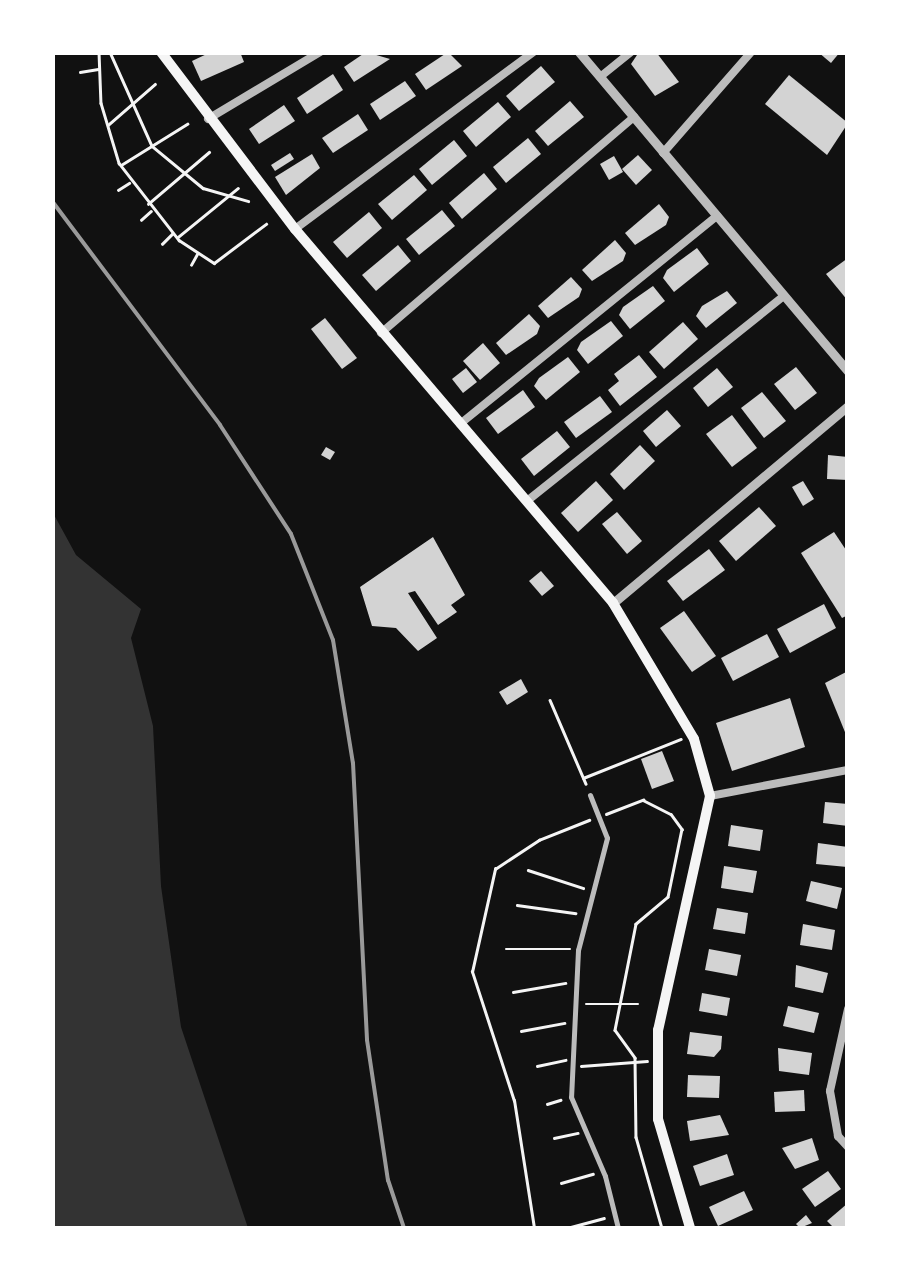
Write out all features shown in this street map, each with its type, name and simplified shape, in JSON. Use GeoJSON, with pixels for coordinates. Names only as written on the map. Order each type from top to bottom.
{"type":"FeatureCollection","features":[{"type":"Feature","properties":{"kind":"main road"},"geometry":{"type":"LineString","coordinates":[[162,52],[208,119],[295,228],[613,603],[692,735],[710,796],[658,1030],[658,1119],[690,1228]]}},
{"type":"Feature","properties":{"kind":"street"},"geometry":{"type":"LineString","coordinates":[[208,119],[320,52]]}},
{"type":"Feature","properties":{"kind":"street"},"geometry":{"type":"LineString","coordinates":[[295,228],[532,52]]}},
{"type":"Feature","properties":{"kind":"street"},"geometry":{"type":"LineString","coordinates":[[579,52],[848,371]]}},
{"type":"Feature","properties":{"kind":"street"},"geometry":{"type":"LineString","coordinates":[[600,77],[632,52]]}},
{"type":"Feature","properties":{"kind":"street"},"geometry":{"type":"LineString","coordinates":[[663,153],[752,52]]}},
{"type":"Feature","properties":{"kind":"street"},"geometry":{"type":"LineString","coordinates":[[381,333],[634,118]]}},
{"type":"Feature","properties":{"kind":"street"},"geometry":{"type":"LineString","coordinates":[[460,424],[717,216]]}},
{"type":"Feature","properties":{"kind":"street"},"geometry":{"type":"LineString","coordinates":[[527,501],[784,296]]}},
{"type":"Feature","properties":{"kind":"street"},"geometry":{"type":"LineString","coordinates":[[613,603],[848,406]]}},
{"type":"Feature","properties":{"kind":"street"},"geometry":{"type":"LineString","coordinates":[[710,796],[848,770]]}},
{"type":"Feature","properties":{"kind":"street"},"geometry":{"type":"LineString","coordinates":[[590,794],[606,838],[578,949],[579,1004],[571,1096],[603,1171],[618,1228]]}},
{"type":"Feature","properties":{"kind":"street"},"geometry":{"type":"LineString","coordinates":[[848,1008],[830,1091],[838,1136],[848,1148]]}},
{"type":"Feature","properties":{"kind":"path"},"geometry":{"type":"LineString","coordinates":[[99,52],[102,106],[120,165],[147,206],[172,234],[214,263],[266,224]]}},
{"type":"Feature","properties":{"kind":"path"},"geometry":{"type":"LineString","coordinates":[[110,52],[152,146],[183,174],[226,198],[248,201]]}},
{"type":"Feature","properties":{"kind":"path"},"geometry":{"type":"LineString","coordinates":[[80,72],[99,69]]}},
{"type":"Feature","properties":{"kind":"path"},"geometry":{"type":"LineString","coordinates":[[106,126],[155,84]]}},
{"type":"Feature","properties":{"kind":"path"},"geometry":{"type":"LineString","coordinates":[[92,110],[102,106]]}},
{"type":"Feature","properties":{"kind":"path"},"geometry":{"type":"LineString","coordinates":[[120,165],[187,124]]}},
{"type":"Feature","properties":{"kind":"path"},"geometry":{"type":"LineString","coordinates":[[106,153],[114,150]]}},
{"type":"Feature","properties":{"kind":"path"},"geometry":{"type":"LineString","coordinates":[[147,206],[209,152]]}},
{"type":"Feature","properties":{"kind":"path"},"geometry":{"type":"LineString","coordinates":[[118,190],[130,183]]}},
{"type":"Feature","properties":{"kind":"path"},"geometry":{"type":"LineString","coordinates":[[177,238],[238,188]]}},
{"type":"Feature","properties":{"kind":"path"},"geometry":{"type":"LineString","coordinates":[[141,220],[152,210]]}},
{"type":"Feature","properties":{"kind":"path"},"geometry":{"type":"LineString","coordinates":[[162,244],[172,234]]}},
{"type":"Feature","properties":{"kind":"path"},"geometry":{"type":"LineString","coordinates":[[191,265],[198,254]]}},
{"type":"Feature","properties":{"kind":"path"},"geometry":{"type":"LineString","coordinates":[[550,700],[590,794]]}},
{"type":"Feature","properties":{"kind":"path"},"geometry":{"type":"LineString","coordinates":[[584,778],[692,735]]}},
{"type":"Feature","properties":{"kind":"path"},"geometry":{"type":"LineString","coordinates":[[528,870],[592,891]]}},
{"type":"Feature","properties":{"kind":"path"},"geometry":{"type":"LineString","coordinates":[[517,905],[586,914]]}},
{"type":"Feature","properties":{"kind":"path"},"geometry":{"type":"LineString","coordinates":[[506,949],[578,949]]}},
{"type":"Feature","properties":{"kind":"path"},"geometry":{"type":"LineString","coordinates":[[513,992],[579,981]]}},
{"type":"Feature","properties":{"kind":"path"},"geometry":{"type":"LineString","coordinates":[[579,1004],[638,1004]]}},
{"type":"Feature","properties":{"kind":"path"},"geometry":{"type":"LineString","coordinates":[[521,1031],[578,1020]]}},
{"type":"Feature","properties":{"kind":"path"},"geometry":{"type":"LineString","coordinates":[[537,1066],[658,1057]]}},
{"type":"Feature","properties":{"kind":"path"},"geometry":{"type":"LineString","coordinates":[[547,1104],[571,1096]]}},
{"type":"Feature","properties":{"kind":"path"},"geometry":{"type":"LineString","coordinates":[[554,1138],[588,1131]]}},
{"type":"Feature","properties":{"kind":"path"},"geometry":{"type":"LineString","coordinates":[[561,1182],[603,1171]]}},
{"type":"Feature","properties":{"kind":"path"},"geometry":{"type":"LineString","coordinates":[[567,1228],[616,1214]]}},
{"type":"Feature","properties":{"kind":"shaded area"},"geometry":{"type":"Polygon","coordinates":[[[52,511],[76,555],[141,609],[131,638],[153,726],[161,886],[181,1027],[248,1228],[53,1228],[52,511]]]}},
{"type":"Feature","properties":{"kind":"building"},"geometry":{"type":"Polygon","coordinates":[[[211,52],[240,52],[244,62],[201,81],[192,61],[211,52]]]}},
{"type":"Feature","properties":{"kind":"building"},"geometry":{"type":"Polygon","coordinates":[[[366,52],[390,59],[354,82],[344,67],[366,52]]]}},
{"type":"Feature","properties":{"kind":"building"},"geometry":{"type":"Polygon","coordinates":[[[448,52],[462,66],[426,90],[415,74],[448,52]]]}},
{"type":"Feature","properties":{"kind":"building"},"geometry":{"type":"Polygon","coordinates":[[[639,52],[656,52],[679,82],[655,96],[631,64],[639,52]]]}},
{"type":"Feature","properties":{"kind":"building"},"geometry":{"type":"Polygon","coordinates":[[[818,52],[840,52],[831,63],[818,52]]]}},
{"type":"Feature","properties":{"kind":"building"},"geometry":{"type":"Polygon","coordinates":[[[541,66],[555,82],[519,111],[506,96],[541,66]]]}},
{"type":"Feature","properties":{"kind":"building"},"geometry":{"type":"Polygon","coordinates":[[[333,74],[343,90],[307,114],[297,98],[333,74]]]}},
{"type":"Feature","properties":{"kind":"building"},"geometry":{"type":"Polygon","coordinates":[[[789,75],[848,123],[827,155],[765,104],[789,75]]]}},
{"type":"Feature","properties":{"kind":"building"},"geometry":{"type":"Polygon","coordinates":[[[405,81],[416,96],[380,120],[370,104],[405,81]]]}},
{"type":"Feature","properties":{"kind":"building"},"geometry":{"type":"Polygon","coordinates":[[[570,101],[584,117],[548,146],[535,131],[570,101]]]}},
{"type":"Feature","properties":{"kind":"building"},"geometry":{"type":"Polygon","coordinates":[[[498,102],[511,117],[476,147],[463,131],[498,102]]]}},
{"type":"Feature","properties":{"kind":"building"},"geometry":{"type":"Polygon","coordinates":[[[284,105],[295,121],[259,144],[249,129],[284,105]]]}},
{"type":"Feature","properties":{"kind":"building"},"geometry":{"type":"Polygon","coordinates":[[[358,114],[368,130],[333,153],[322,138],[358,114]]]}},
{"type":"Feature","properties":{"kind":"building"},"geometry":{"type":"Polygon","coordinates":[[[528,138],[541,154],[506,183],[493,167],[528,138]]]}},
{"type":"Feature","properties":{"kind":"building"},"geometry":{"type":"Polygon","coordinates":[[[454,140],[467,156],[432,185],[419,169],[454,140]]]}},
{"type":"Feature","properties":{"kind":"building"},"geometry":{"type":"Polygon","coordinates":[[[290,153],[294,159],[275,171],[271,165],[290,153]]]}},
{"type":"Feature","properties":{"kind":"building"},"geometry":{"type":"Polygon","coordinates":[[[312,154],[320,168],[286,195],[275,177],[312,154]]]}},
{"type":"Feature","properties":{"kind":"building"},"geometry":{"type":"Polygon","coordinates":[[[638,155],[652,170],[636,185],[622,169],[638,155]]]}},
{"type":"Feature","properties":{"kind":"building"},"geometry":{"type":"Polygon","coordinates":[[[614,156],[623,172],[609,180],[600,164],[614,156]]]}},
{"type":"Feature","properties":{"kind":"building"},"geometry":{"type":"Polygon","coordinates":[[[484,173],[497,189],[462,219],[449,203],[484,173]]]}},
{"type":"Feature","properties":{"kind":"building"},"geometry":{"type":"Polygon","coordinates":[[[414,175],[427,190],[392,220],[378,204],[414,175]]]}},
{"type":"Feature","properties":{"kind":"building"},"geometry":{"type":"Polygon","coordinates":[[[659,204],[669,217],[666,225],[635,245],[625,233],[659,204]]]}},
{"type":"Feature","properties":{"kind":"building"},"geometry":{"type":"Polygon","coordinates":[[[442,210],[455,226],[419,255],[406,239],[442,210]]]}},
{"type":"Feature","properties":{"kind":"building"},"geometry":{"type":"Polygon","coordinates":[[[369,212],[382,228],[347,258],[333,242],[369,212]]]}},
{"type":"Feature","properties":{"kind":"building"},"geometry":{"type":"Polygon","coordinates":[[[615,240],[626,253],[623,261],[592,281],[582,270],[615,240]]]}},
{"type":"Feature","properties":{"kind":"building"},"geometry":{"type":"Polygon","coordinates":[[[398,245],[411,261],[376,291],[362,275],[398,245]]]}},
{"type":"Feature","properties":{"kind":"building"},"geometry":{"type":"Polygon","coordinates":[[[697,248],[709,264],[674,292],[663,278],[667,270],[697,248]]]}},
{"type":"Feature","properties":{"kind":"building"},"geometry":{"type":"Polygon","coordinates":[[[848,258],[848,301],[826,274],[848,258]]]}},
{"type":"Feature","properties":{"kind":"building"},"geometry":{"type":"Polygon","coordinates":[[[571,277],[582,289],[579,297],[548,318],[538,306],[571,277]]]}},
{"type":"Feature","properties":{"kind":"building"},"geometry":{"type":"Polygon","coordinates":[[[653,286],[665,301],[630,329],[619,315],[623,307],[653,286]]]}},
{"type":"Feature","properties":{"kind":"building"},"geometry":{"type":"Polygon","coordinates":[[[727,291],[737,303],[706,328],[696,316],[702,306],[727,291]]]}},
{"type":"Feature","properties":{"kind":"building"},"geometry":{"type":"Polygon","coordinates":[[[529,314],[540,326],[537,334],[506,355],[496,343],[529,314]]]}},
{"type":"Feature","properties":{"kind":"building"},"geometry":{"type":"Polygon","coordinates":[[[325,318],[357,358],[342,369],[311,329],[325,318]]]}},
{"type":"Feature","properties":{"kind":"building"},"geometry":{"type":"Polygon","coordinates":[[[611,321],[623,336],[588,364],[577,350],[581,342],[611,321]]]}},
{"type":"Feature","properties":{"kind":"building"},"geometry":{"type":"Polygon","coordinates":[[[683,322],[698,339],[664,369],[649,352],[683,322]]]}},
{"type":"Feature","properties":{"kind":"building"},"geometry":{"type":"Polygon","coordinates":[[[483,343],[500,363],[480,380],[463,361],[483,343]]]}},
{"type":"Feature","properties":{"kind":"building"},"geometry":{"type":"Polygon","coordinates":[[[639,355],[657,377],[620,406],[608,390],[619,381],[614,374],[639,355]]]}},
{"type":"Feature","properties":{"kind":"building"},"geometry":{"type":"Polygon","coordinates":[[[568,357],[580,372],[546,400],[534,386],[568,357]]]}},
{"type":"Feature","properties":{"kind":"building"},"geometry":{"type":"Polygon","coordinates":[[[796,367],[817,393],[795,410],[774,384],[796,367]]]}},
{"type":"Feature","properties":{"kind":"building"},"geometry":{"type":"Polygon","coordinates":[[[466,368],[477,382],[463,393],[452,379],[466,368]]]}},
{"type":"Feature","properties":{"kind":"building"},"geometry":{"type":"Polygon","coordinates":[[[717,368],[733,387],[708,407],[693,388],[717,368]]]}},
{"type":"Feature","properties":{"kind":"building"},"geometry":{"type":"Polygon","coordinates":[[[523,390],[535,407],[498,434],[486,418],[523,390]]]}},
{"type":"Feature","properties":{"kind":"building"},"geometry":{"type":"Polygon","coordinates":[[[762,392],[786,421],[764,438],[741,408],[762,392]]]}},
{"type":"Feature","properties":{"kind":"building"},"geometry":{"type":"Polygon","coordinates":[[[600,396],[612,412],[576,438],[564,422],[600,396]]]}},
{"type":"Feature","properties":{"kind":"building"},"geometry":{"type":"Polygon","coordinates":[[[667,410],[681,426],[656,447],[643,431],[667,410]]]}},
{"type":"Feature","properties":{"kind":"building"},"geometry":{"type":"Polygon","coordinates":[[[732,415],[757,448],[732,467],[706,434],[732,415]]]}},
{"type":"Feature","properties":{"kind":"building"},"geometry":{"type":"Polygon","coordinates":[[[557,431],[570,447],[534,476],[521,459],[557,431]]]}},
{"type":"Feature","properties":{"kind":"building"},"geometry":{"type":"Polygon","coordinates":[[[640,445],[655,461],[624,490],[610,474],[640,445]]]}},
{"type":"Feature","properties":{"kind":"building"},"geometry":{"type":"Polygon","coordinates":[[[326,447],[335,452],[330,460],[321,455],[326,447]]]}},
{"type":"Feature","properties":{"kind":"building"},"geometry":{"type":"Polygon","coordinates":[[[828,455],[848,457],[848,480],[827,479],[828,455]]]}},
{"type":"Feature","properties":{"kind":"building"},"geometry":{"type":"Polygon","coordinates":[[[596,481],[613,500],[578,532],[561,513],[596,481]]]}},
{"type":"Feature","properties":{"kind":"building"},"geometry":{"type":"Polygon","coordinates":[[[803,481],[814,499],[803,506],[792,487],[803,481]]]}},
{"type":"Feature","properties":{"kind":"building"},"geometry":{"type":"Polygon","coordinates":[[[759,507],[776,526],[736,561],[719,541],[759,507]]]}},
{"type":"Feature","properties":{"kind":"building"},"geometry":{"type":"Polygon","coordinates":[[[617,512],[642,541],[627,554],[602,524],[617,512]]]}},
{"type":"Feature","properties":{"kind":"building"},"geometry":{"type":"Polygon","coordinates":[[[834,532],[848,553],[848,615],[842,618],[801,553],[834,532]]]}},
{"type":"Feature","properties":{"kind":"building"},"geometry":{"type":"Polygon","coordinates":[[[433,537],[465,595],[451,605],[457,612],[438,625],[415,591],[408,593],[437,638],[418,651],[396,628],[372,626],[360,587],[433,537]]]}},
{"type":"Feature","properties":{"kind":"building"},"geometry":{"type":"Polygon","coordinates":[[[709,549],[725,570],[683,601],[667,581],[709,549]]]}},
{"type":"Feature","properties":{"kind":"building"},"geometry":{"type":"Polygon","coordinates":[[[541,571],[554,586],[542,596],[529,581],[541,571]]]}},
{"type":"Feature","properties":{"kind":"building"},"geometry":{"type":"Polygon","coordinates":[[[824,604],[836,628],[790,653],[777,629],[824,604]]]}},
{"type":"Feature","properties":{"kind":"building"},"geometry":{"type":"Polygon","coordinates":[[[684,611],[716,656],[692,672],[660,628],[684,611]]]}},
{"type":"Feature","properties":{"kind":"building"},"geometry":{"type":"Polygon","coordinates":[[[767,634],[779,657],[733,681],[721,658],[767,634]]]}},
{"type":"Feature","properties":{"kind":"building"},"geometry":{"type":"Polygon","coordinates":[[[848,671],[848,737],[847,737],[825,683],[848,671]]]}},
{"type":"Feature","properties":{"kind":"building"},"geometry":{"type":"Polygon","coordinates":[[[521,679],[528,692],[507,705],[499,692],[521,679]]]}},
{"type":"Feature","properties":{"kind":"building"},"geometry":{"type":"Polygon","coordinates":[[[790,698],[805,747],[732,771],[716,723],[790,698]]]}},
{"type":"Feature","properties":{"kind":"building"},"geometry":{"type":"Polygon","coordinates":[[[662,751],[674,781],[652,789],[641,759],[662,751]]]}},
{"type":"Feature","properties":{"kind":"building"},"geometry":{"type":"Polygon","coordinates":[[[825,802],[848,804],[848,826],[823,823],[825,802]]]}},
{"type":"Feature","properties":{"kind":"building"},"geometry":{"type":"Polygon","coordinates":[[[731,825],[763,830],[760,851],[728,846],[731,825]]]}},
{"type":"Feature","properties":{"kind":"building"},"geometry":{"type":"Polygon","coordinates":[[[818,843],[848,847],[847,867],[816,864],[818,843]]]}},
{"type":"Feature","properties":{"kind":"building"},"geometry":{"type":"Polygon","coordinates":[[[724,866],[757,871],[753,893],[721,888],[724,866]]]}},
{"type":"Feature","properties":{"kind":"building"},"geometry":{"type":"Polygon","coordinates":[[[811,881],[842,888],[837,909],[806,901],[811,881]]]}},
{"type":"Feature","properties":{"kind":"building"},"geometry":{"type":"Polygon","coordinates":[[[717,908],[748,913],[745,934],[713,929],[717,908]]]}},
{"type":"Feature","properties":{"kind":"building"},"geometry":{"type":"Polygon","coordinates":[[[803,924],[835,930],[832,950],[800,945],[803,924]]]}},
{"type":"Feature","properties":{"kind":"building"},"geometry":{"type":"Polygon","coordinates":[[[709,949],[741,955],[737,976],[705,970],[709,949]]]}},
{"type":"Feature","properties":{"kind":"building"},"geometry":{"type":"Polygon","coordinates":[[[796,965],[828,973],[823,993],[795,987],[796,965]]]}},
{"type":"Feature","properties":{"kind":"building"},"geometry":{"type":"Polygon","coordinates":[[[702,993],[730,998],[727,1016],[699,1011],[702,993]]]}},
{"type":"Feature","properties":{"kind":"building"},"geometry":{"type":"Polygon","coordinates":[[[788,1006],[819,1013],[814,1033],[783,1026],[788,1006]]]}},
{"type":"Feature","properties":{"kind":"building"},"geometry":{"type":"Polygon","coordinates":[[[690,1032],[722,1036],[721,1049],[714,1057],[687,1054],[690,1032]]]}},
{"type":"Feature","properties":{"kind":"building"},"geometry":{"type":"Polygon","coordinates":[[[778,1048],[812,1053],[809,1075],[779,1071],[778,1048]]]}},
{"type":"Feature","properties":{"kind":"building"},"geometry":{"type":"Polygon","coordinates":[[[688,1075],[720,1076],[719,1098],[687,1097],[688,1075]]]}},
{"type":"Feature","properties":{"kind":"building"},"geometry":{"type":"Polygon","coordinates":[[[804,1090],[805,1111],[775,1112],[774,1092],[804,1090]]]}},
{"type":"Feature","properties":{"kind":"building"},"geometry":{"type":"Polygon","coordinates":[[[720,1115],[729,1135],[690,1141],[687,1121],[720,1115]]]}},
{"type":"Feature","properties":{"kind":"building"},"geometry":{"type":"Polygon","coordinates":[[[812,1138],[819,1160],[795,1169],[782,1148],[812,1138]]]}},
{"type":"Feature","properties":{"kind":"building"},"geometry":{"type":"Polygon","coordinates":[[[727,1154],[734,1175],[700,1186],[693,1166],[727,1154]]]}},
{"type":"Feature","properties":{"kind":"building"},"geometry":{"type":"Polygon","coordinates":[[[828,1171],[841,1189],[815,1207],[802,1189],[828,1171]]]}},
{"type":"Feature","properties":{"kind":"building"},"geometry":{"type":"Polygon","coordinates":[[[744,1191],[753,1210],[718,1226],[709,1207],[744,1191]]]}},
{"type":"Feature","properties":{"kind":"building"},"geometry":{"type":"Polygon","coordinates":[[[848,1203],[848,1228],[834,1228],[827,1221],[848,1203]]]}},
{"type":"Feature","properties":{"kind":"building"},"geometry":{"type":"Polygon","coordinates":[[[806,1215],[812,1223],[800,1228],[796,1224],[806,1215]]]}},
{"type":"Feature","properties":{"kind":"railway"},"geometry":{"type":"LineString","coordinates":[[52,201],[220,425],[291,534],[333,640],[353,763],[367,1040],[388,1180],[404,1228]]}}]}
